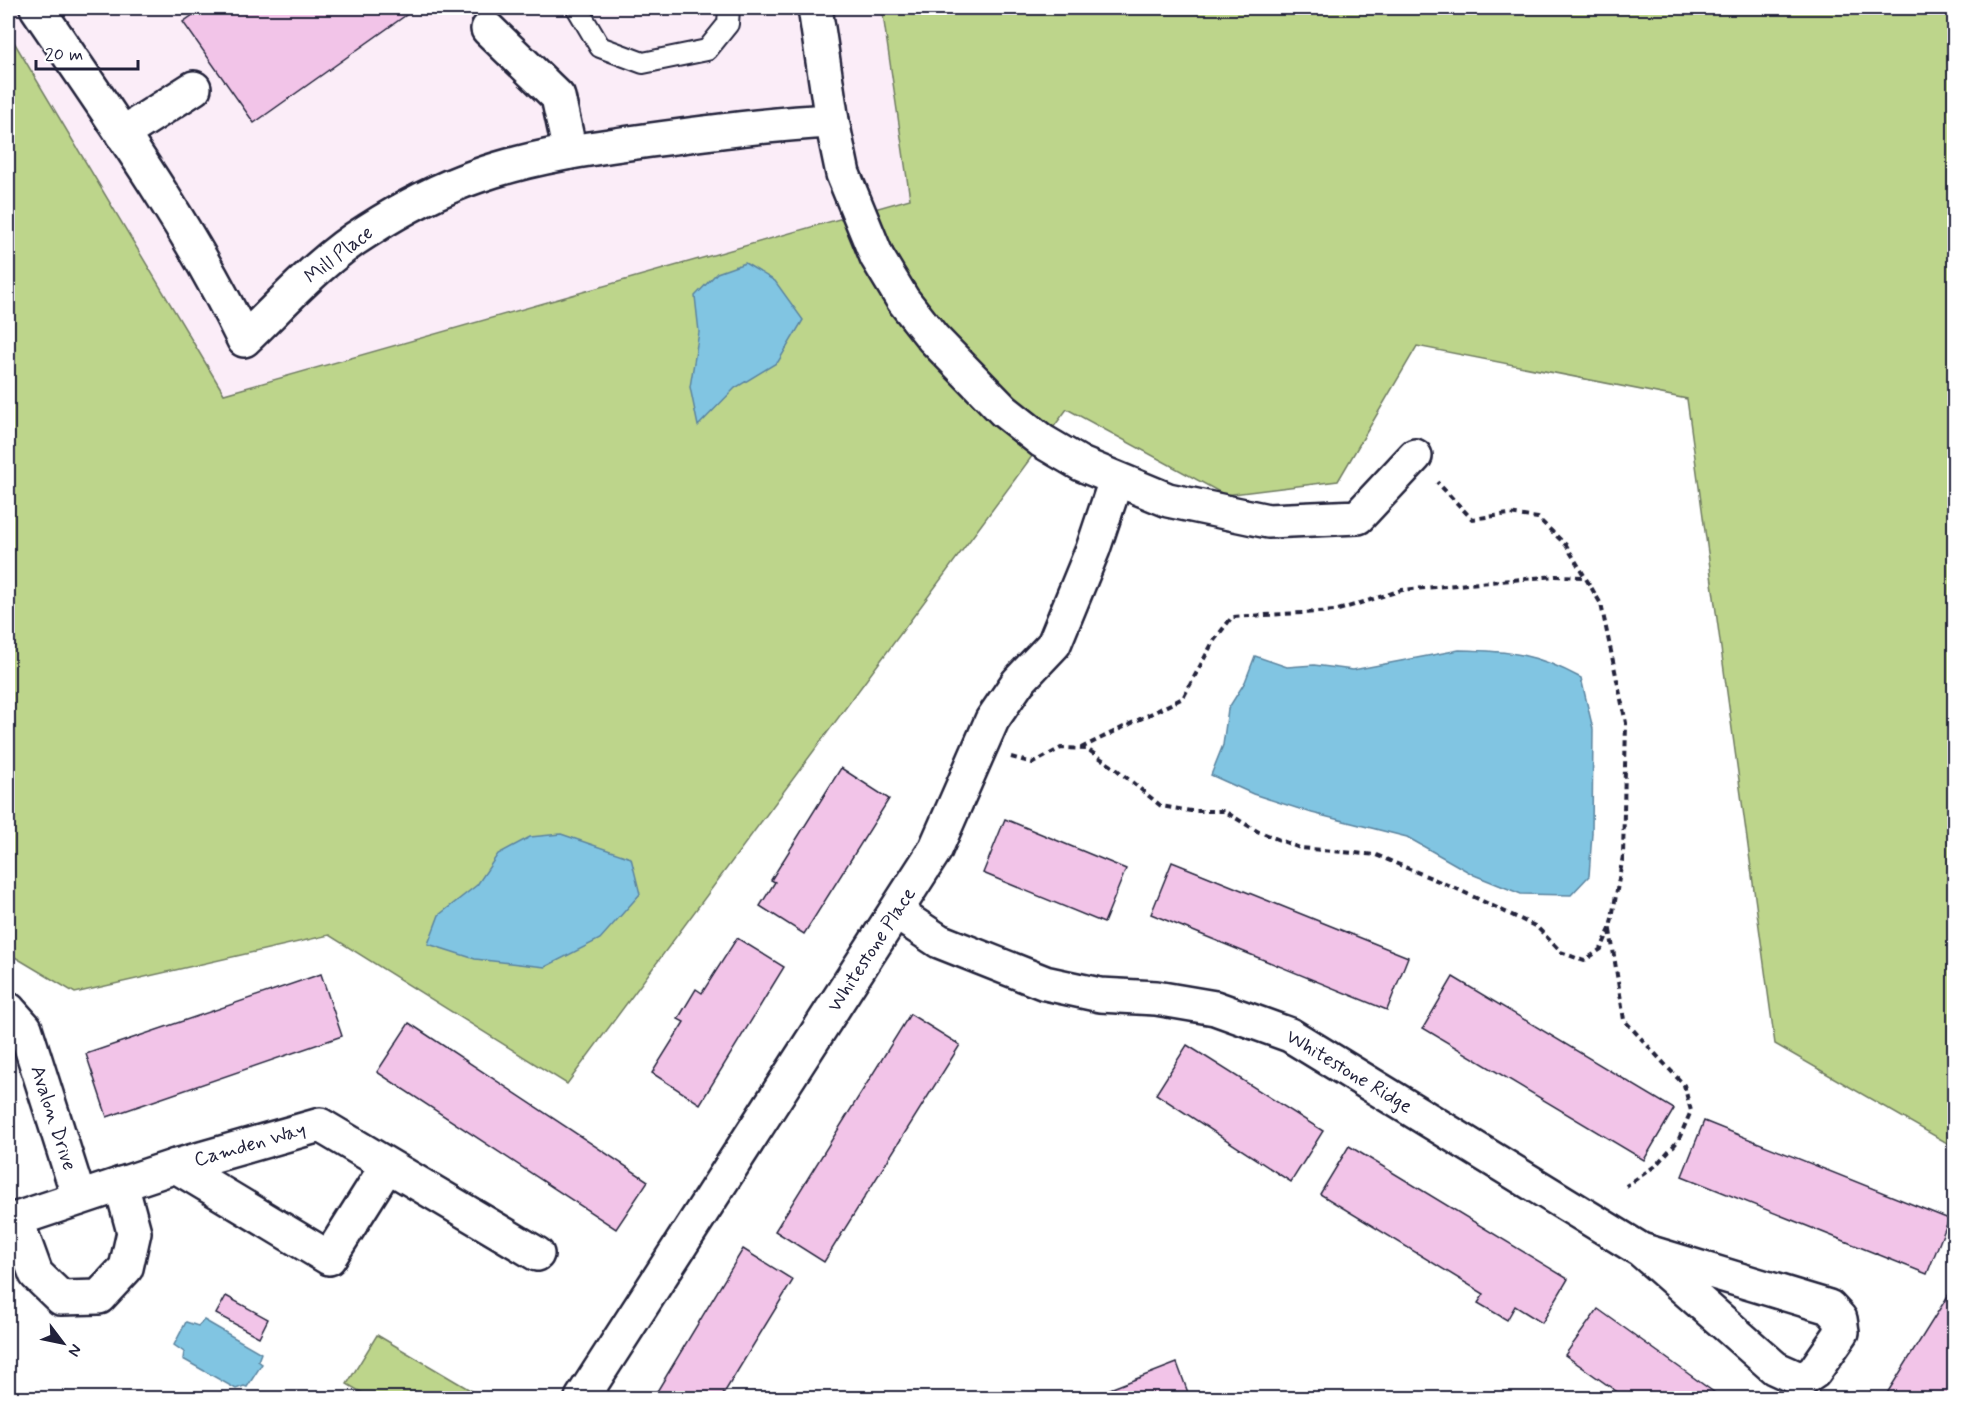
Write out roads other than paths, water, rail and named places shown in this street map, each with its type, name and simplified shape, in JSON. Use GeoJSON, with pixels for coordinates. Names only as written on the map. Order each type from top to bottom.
{"type":"FeatureCollection","features":[{"type":"Feature","properties":{"kind":"street","name":"Mill Place"},"geometry":{"type":"LineString","coordinates":[[37,8],[123,134],[213,275],[244,340],[311,275],[365,232],[424,199],[476,176],[533,159],[570,152],[763,125],[832,121]]}},
{"type":"Feature","properties":{"kind":"street"},"geometry":{"type":"LineString","coordinates":[[815,8],[832,121],[843,174],[877,257],[903,300],[940,345],[1004,411],[1042,441],[1116,480],[1168,500],[1268,521],[1358,517],[1415,456]]}},
{"type":"Feature","properties":{"kind":"street"},"geometry":{"type":"LineString","coordinates":[[488,29],[558,97],[570,152]]}},
{"type":"Feature","properties":{"kind":"street"},"geometry":{"type":"LineString","coordinates":[[123,134],[194,88]]}},
{"type":"Feature","properties":{"kind":"street","name":"Whitestone Place"},"geometry":{"type":"LineString","coordinates":[[582,1398],[897,913],[935,850],[992,720],[1018,682],[1054,644],[1093,549],[1116,480]]}},
{"type":"Feature","properties":{"kind":"street","name":"Whitestone Ridge"},"geometry":{"type":"LineString","coordinates":[[897,913],[939,941],[1045,983],[1100,995],[1156,998],[1215,1008],[1290,1035],[1641,1250],[1775,1368],[1802,1380],[1815,1372],[1842,1332],[1840,1319],[1828,1307],[1641,1250]]}},
{"type":"Feature","properties":{"kind":"street","name":"Avalon Drive"},"geometry":{"type":"LineString","coordinates":[[8,1009],[25,1028],[79,1198]]}},
{"type":"Feature","properties":{"kind":"street","name":"Camden Way"},"geometry":{"type":"LineString","coordinates":[[12,1221],[176,1166],[320,1125],[537,1254]]}},
{"type":"Feature","properties":{"kind":"street"},"geometry":{"type":"LineString","coordinates":[[176,1166],[329,1258],[387,1166]]}},
{"type":"Feature","properties":{"kind":"street"},"geometry":{"type":"LineString","coordinates":[[12,1221],[36,1274],[61,1298],[99,1297],[126,1268],[134,1232],[121,1184]]}},
{"type":"Feature","properties":{"kind":"lane"},"geometry":{"type":"LineString","coordinates":[[577,8],[600,47],[643,63],[707,50],[729,24],[729,8]]}},
{"type":"Feature","properties":{"kind":"water"},"geometry":{"type":"Polygon","coordinates":[[[745,263],[775,281],[803,320],[778,362],[735,388],[698,426],[690,387],[699,332],[695,296],[717,273],[745,263]]]}},
{"type":"Feature","properties":{"kind":"water"},"geometry":{"type":"Polygon","coordinates":[[[1459,650],[1493,651],[1536,658],[1581,678],[1593,729],[1592,833],[1589,876],[1571,895],[1521,894],[1474,875],[1407,837],[1312,813],[1253,794],[1211,775],[1223,745],[1228,709],[1245,682],[1255,656],[1287,667],[1314,665],[1353,670],[1459,650]]]}},
{"type":"Feature","properties":{"kind":"water"},"geometry":{"type":"Polygon","coordinates":[[[561,834],[631,858],[640,894],[600,939],[545,967],[475,959],[428,944],[439,915],[477,885],[498,854],[530,837],[561,834]]]}},
{"type":"Feature","properties":{"kind":"water"},"geometry":{"type":"Polygon","coordinates":[[[204,1320],[261,1353],[258,1361],[262,1364],[247,1387],[236,1389],[183,1359],[184,1352],[174,1345],[186,1322],[198,1326],[204,1320]]]}}]}
